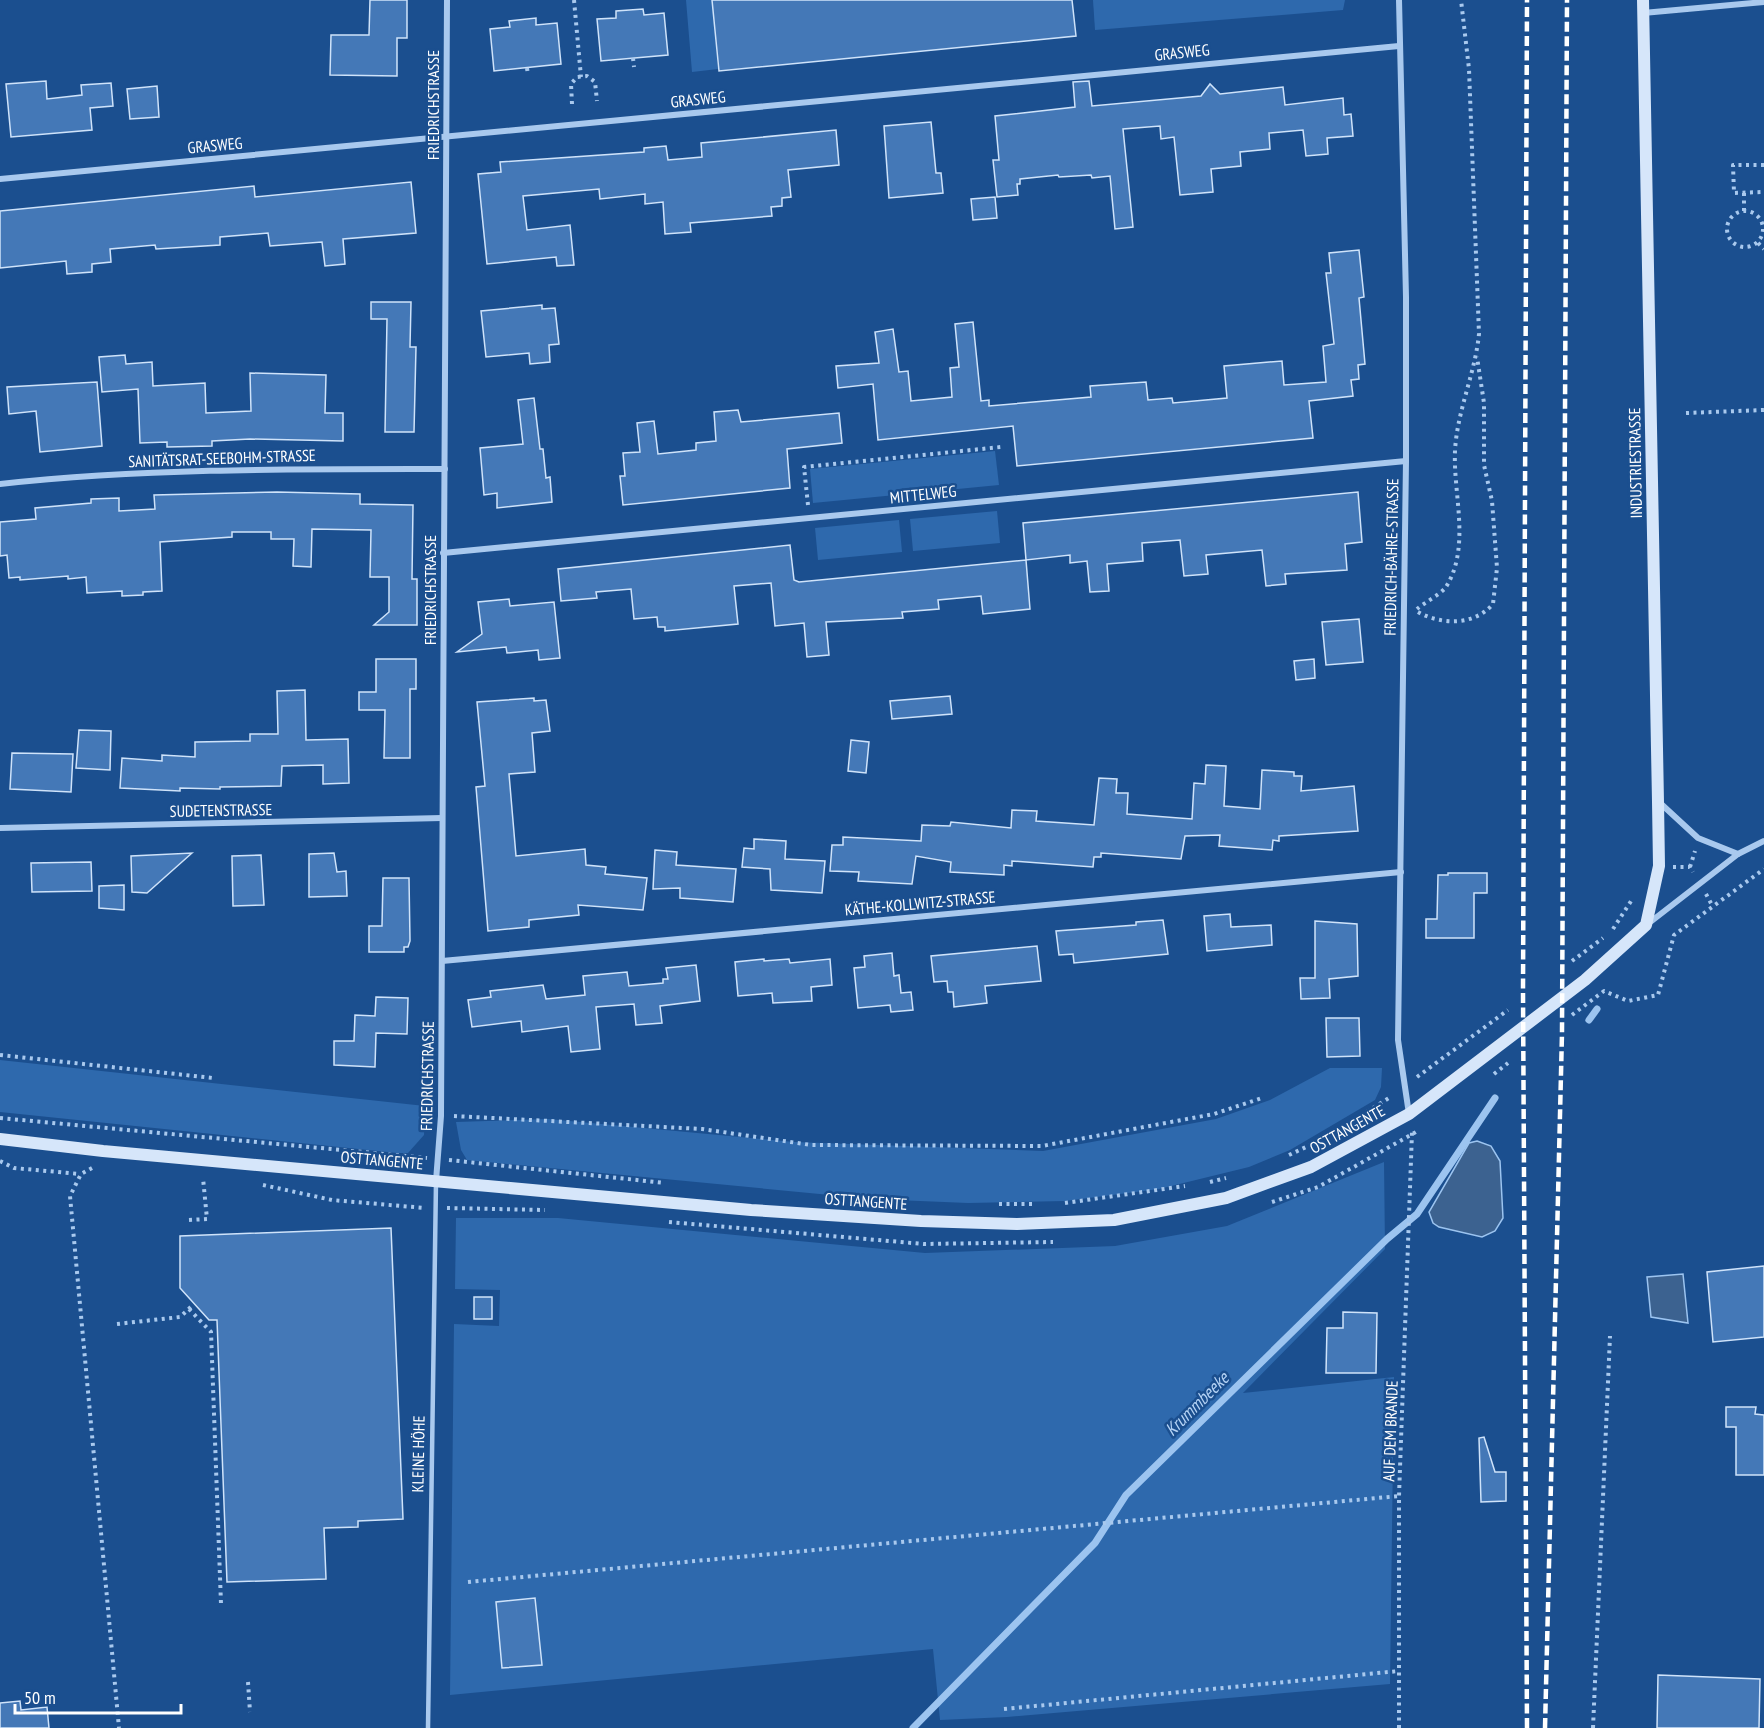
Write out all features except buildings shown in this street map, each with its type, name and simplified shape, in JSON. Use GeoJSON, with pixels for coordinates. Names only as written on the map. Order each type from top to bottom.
{"type":"FeatureCollection","features":[{"type":"Feature","properties":{"kind":"street","name":"FRIEDRICHSTRASSE"},"geometry":{"type":"LineString","coordinates":[[436,1181],[441,1116],[447,0]]}},
{"type":"Feature","properties":{"kind":"street","name":"FRIEDRICH-BÄHRE-STRASSE"},"geometry":{"type":"LineString","coordinates":[[1399,0],[1406,297],[1406,461],[1398,1040],[1409,1114]]}},
{"type":"Feature","properties":{"kind":"street","name":"INDUSTRIESTRASSE"},"geometry":{"type":"LineString","coordinates":[[1643,0],[1659,866],[1646,925]]}},
{"type":"Feature","properties":{"kind":"street"},"geometry":{"type":"LineString","coordinates":[[1643,13],[1764,2]]}},
{"type":"Feature","properties":{"kind":"street","name":"GRASWEG"},"geometry":{"type":"LineString","coordinates":[[0,179],[1399,46]]}},
{"type":"Feature","properties":{"kind":"street","name":"MITTELWEG"},"geometry":{"type":"LineString","coordinates":[[443,553],[1406,461]]}},
{"type":"Feature","properties":{"kind":"street","name":"SANITÄTSRAT-SEEBOHM-STRASSE"},"geometry":{"type":"LineString","coordinates":[[0,484],[178,471],[282,468],[445,469]]}},
{"type":"Feature","properties":{"kind":"street"},"geometry":{"type":"LineString","coordinates":[[1658,802],[1698,838],[1738,854]]}},
{"type":"Feature","properties":{"kind":"street","name":"SUDETENSTRASSE"},"geometry":{"type":"LineString","coordinates":[[0,828],[442,818]]}},
{"type":"Feature","properties":{"kind":"street"},"geometry":{"type":"LineString","coordinates":[[1646,925],[1738,854],[1764,841]]}},
{"type":"Feature","properties":{"kind":"street","name":"KÄTHE-KOLLWITZ-STRASSE"},"geometry":{"type":"LineString","coordinates":[[442,961],[1401,872]]}},
{"type":"Feature","properties":{"kind":"street","name":"OSTTANGENTE"},"geometry":{"type":"LineString","coordinates":[[0,1139],[103,1151],[751,1210],[921,1221],[1017,1224],[1114,1220],[1226,1197],[1311,1167],[1409,1114],[1585,980],[1646,925]]}},
{"type":"Feature","properties":{"kind":"lane","name":"KLEINE HÖHE"},"geometry":{"type":"LineString","coordinates":[[428,1728],[436,1181]]}},
{"type":"Feature","properties":{"kind":"path"},"geometry":{"type":"LineString","coordinates":[[574,0],[581,77]]}},
{"type":"Feature","properties":{"kind":"path"},"geometry":{"type":"LineString","coordinates":[[1461,0],[1469,69],[1479,284],[1477,356],[1484,403],[1484,465],[1492,501],[1497,568],[1493,604],[1485,613],[1459,621],[1438,621],[1415,610],[1445,588],[1453,570],[1459,532],[1455,451],[1461,407],[1477,356]]}},
{"type":"Feature","properties":{"kind":"path"},"geometry":{"type":"LineString","coordinates":[[633,58],[634,67]]}},
{"type":"Feature","properties":{"kind":"path"},"geometry":{"type":"LineString","coordinates":[[527,68],[528,75]]}},
{"type":"Feature","properties":{"kind":"path"},"geometry":{"type":"LineString","coordinates":[[572,104],[571,84],[577,77],[587,76],[595,82],[597,101]]}},
{"type":"Feature","properties":{"kind":"path"},"geometry":{"type":"LineString","coordinates":[[1764,165],[1733,165],[1734,193],[1764,192]]}},
{"type":"Feature","properties":{"kind":"path"},"geometry":{"type":"LineString","coordinates":[[1744,193],[1744,211]]}},
{"type":"Feature","properties":{"kind":"path"},"geometry":{"type":"LineString","coordinates":[[1737,212],[1752,212],[1760,219],[1763,229],[1758,243],[1744,248],[1737,247],[1727,237],[1727,222],[1737,212]]}},
{"type":"Feature","properties":{"kind":"path"},"geometry":{"type":"LineString","coordinates":[[1760,219],[1764,215]]}},
{"type":"Feature","properties":{"kind":"path"},"geometry":{"type":"LineString","coordinates":[[1758,243],[1764,249]]}},
{"type":"Feature","properties":{"kind":"path"},"geometry":{"type":"LineString","coordinates":[[1686,413],[1764,410]]}},
{"type":"Feature","properties":{"kind":"path"},"geometry":{"type":"LineString","coordinates":[[808,507],[804,467],[1001,447]]}},
{"type":"Feature","properties":{"kind":"path"},"geometry":{"type":"LineString","coordinates":[[1572,1015],[1604,991],[1628,1001],[1658,995],[1674,935],[1764,869]]}},
{"type":"Feature","properties":{"kind":"path"},"geometry":{"type":"LineString","coordinates":[[1572,961],[1610,933],[1627,912],[1635,894]]}},
{"type":"Feature","properties":{"kind":"path"},"geometry":{"type":"LineString","coordinates":[[1334,1133],[1405,1086],[1508,1010]]}},
{"type":"Feature","properties":{"kind":"path"},"geometry":{"type":"LineString","coordinates":[[0,1055],[213,1078]]}},
{"type":"Feature","properties":{"kind":"path"},"geometry":{"type":"LineString","coordinates":[[1502,1067],[1508,1063]]}},
{"type":"Feature","properties":{"kind":"path"},"geometry":{"type":"LineString","coordinates":[[441,1116],[702,1129],[811,1145],[1042,1146],[1214,1114],[1262,1098]]}},
{"type":"Feature","properties":{"kind":"path"},"geometry":{"type":"LineString","coordinates":[[0,1118],[670,1183]]}},
{"type":"Feature","properties":{"kind":"path","name":"AUF DEM BRANDE"},"geometry":{"type":"LineString","coordinates":[[1399,1728],[1399,1496],[1412,1134]]}},
{"type":"Feature","properties":{"kind":"path"},"geometry":{"type":"LineString","coordinates":[[1280,1159],[1323,1139]]}},
{"type":"Feature","properties":{"kind":"path"},"geometry":{"type":"LineString","coordinates":[[0,1161],[14,1168],[81,1174],[70,1196],[119,1728]]}},
{"type":"Feature","properties":{"kind":"path"},"geometry":{"type":"LineString","coordinates":[[1209,1182],[1230,1177]]}},
{"type":"Feature","properties":{"kind":"path"},"geometry":{"type":"LineString","coordinates":[[189,1220],[207,1219],[203,1178]]}},
{"type":"Feature","properties":{"kind":"path"},"geometry":{"type":"LineString","coordinates":[[1056,1204],[1187,1186]]}},
{"type":"Feature","properties":{"kind":"path"},"geometry":{"type":"LineString","coordinates":[[989,1204],[1045,1204]]}},
{"type":"Feature","properties":{"kind":"path"},"geometry":{"type":"LineString","coordinates":[[117,1324],[180,1317],[194,1304]]}},
{"type":"Feature","properties":{"kind":"path"},"geometry":{"type":"LineString","coordinates":[[189,1309],[211,1332],[221,1604]]}},
{"type":"Feature","properties":{"kind":"path"},"geometry":{"type":"LineString","coordinates":[[1593,1728],[1610,1336]]}},
{"type":"Feature","properties":{"kind":"path"},"geometry":{"type":"LineString","coordinates":[[468,1582],[1399,1496]]}},
{"type":"Feature","properties":{"kind":"path"},"geometry":{"type":"LineString","coordinates":[[219,1536],[225,1536]]}},
{"type":"Feature","properties":{"kind":"path"},"geometry":{"type":"LineString","coordinates":[[1004,1709],[1399,1671]]}},
{"type":"Feature","properties":{"kind":"path"},"geometry":{"type":"LineString","coordinates":[[248,1682],[250,1712]]}},
{"type":"Feature","properties":{"kind":"shaded area"},"geometry":{"type":"Polygon","coordinates":[[[686,0],[712,0],[718,69],[692,72],[686,0]]]}},
{"type":"Feature","properties":{"kind":"shaded area"},"geometry":{"type":"Polygon","coordinates":[[[1093,0],[1345,0],[1343,10],[1095,30],[1093,0]]]}},
{"type":"Feature","properties":{"kind":"shaded area"},"geometry":{"type":"Polygon","coordinates":[[[995,451],[999,485],[813,503],[810,469],[995,451]]]}},
{"type":"Feature","properties":{"kind":"shaded area"},"geometry":{"type":"Polygon","coordinates":[[[997,511],[1000,543],[913,551],[910,519],[997,511]]]}},
{"type":"Feature","properties":{"kind":"shaded area"},"geometry":{"type":"Polygon","coordinates":[[[899,520],[902,552],[818,560],[815,528],[899,520]]]}},
{"type":"Feature","properties":{"kind":"shaded area"},"geometry":{"type":"Polygon","coordinates":[[[0,1060],[425,1106],[424,1135],[408,1153],[397,1153],[0,1112],[0,1060]]]}},
{"type":"Feature","properties":{"kind":"shaded area"},"geometry":{"type":"Polygon","coordinates":[[[1330,1068],[1382,1068],[1381,1087],[1375,1100],[1290,1150],[1249,1167],[1159,1189],[1065,1201],[968,1203],[872,1199],[467,1160],[461,1150],[456,1122],[548,1119],[794,1142],[1043,1151],[1216,1119],[1270,1100],[1330,1068]]]}},
{"type":"Feature","properties":{"kind":"shaded area"},"geometry":{"type":"Polygon","coordinates":[[[1477,1141],[1491,1146],[1500,1161],[1503,1218],[1495,1231],[1482,1237],[1439,1227],[1433,1223],[1429,1212],[1469,1143],[1477,1141]]]}},
{"type":"Feature","properties":{"kind":"shaded area"},"geometry":{"type":"Polygon","coordinates":[[[1384,1162],[1385,1249],[1243,1393],[1394,1377],[1390,1684],[1007,1717],[940,1720],[933,1649],[450,1695],[454,1324],[499,1326],[500,1290],[455,1289],[456,1218],[558,1218],[925,1253],[1115,1246],[1227,1226],[1384,1162]]]}},
{"type":"Feature","properties":{"kind":"shaded area"},"geometry":{"type":"Polygon","coordinates":[[[1683,1274],[1688,1323],[1651,1317],[1647,1277],[1683,1274]]]}},
{"type":"Feature","properties":{"kind":"waterway","name":"Krummbeeke"},"geometry":{"type":"LineString","coordinates":[[1589,1020],[1597,1009]]}},
{"type":"Feature","properties":{"kind":"waterway","name":"Krummbeeke"},"geometry":{"type":"LineString","coordinates":[[913,1728],[1095,1543],[1126,1495],[1387,1239],[1417,1214],[1495,1098]]}},
{"type":"Feature","properties":{"kind":"railway"},"geometry":{"type":"LineString","coordinates":[[1527,0],[1523,991],[1527,1728]]}},
{"type":"Feature","properties":{"kind":"railway"},"geometry":{"type":"LineString","coordinates":[[1545,1728],[1562,1033],[1567,0]]}}]}
